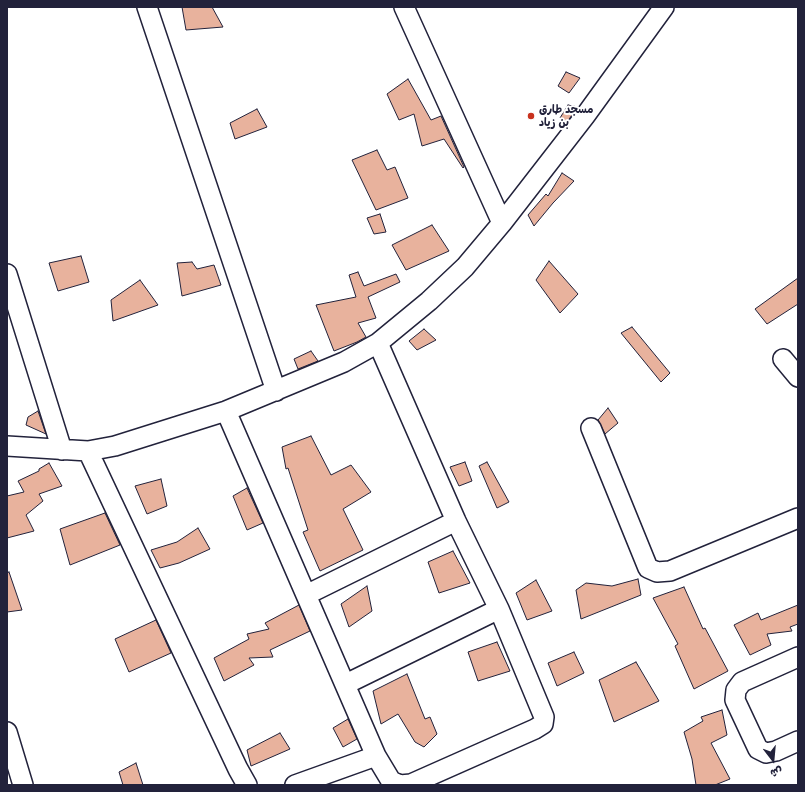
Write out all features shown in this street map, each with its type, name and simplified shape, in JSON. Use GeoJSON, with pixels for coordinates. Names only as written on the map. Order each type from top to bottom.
{"type":"FeatureCollection","features":[{"type":"Feature","properties":{"kind":"street"},"geometry":{"type":"LineString","coordinates":[[147,7],[276,391]]}},
{"type":"Feature","properties":{"kind":"street"},"geometry":{"type":"LineString","coordinates":[[404,7],[502,224]]}},
{"type":"Feature","properties":{"kind":"street"},"geometry":{"type":"LineString","coordinates":[[7,446],[88,451],[115,446],[226,412],[344,362],[378,343],[460,272],[502,224],[585,116],[664,7]]}},
{"type":"Feature","properties":{"kind":"street"},"geometry":{"type":"LineString","coordinates":[[7,274],[62,450]]}},
{"type":"Feature","properties":{"kind":"street"},"geometry":{"type":"LineString","coordinates":[[226,412],[346,684],[376,756],[391,781],[400,785],[411,784],[535,729],[543,724],[544,717],[499,609],[456,521],[378,343]]}},
{"type":"Feature","properties":{"kind":"street"},"geometry":{"type":"LineString","coordinates":[[783,359],[798,377]]}},
{"type":"Feature","properties":{"kind":"street"},"geometry":{"type":"LineString","coordinates":[[591,428],[648,568],[657,572],[670,570],[798,518]]}},
{"type":"Feature","properties":{"kind":"street"},"geometry":{"type":"LineString","coordinates":[[88,451],[238,770],[247,785]]}},
{"type":"Feature","properties":{"kind":"street"},"geometry":{"type":"LineString","coordinates":[[306,595],[456,521]]}},
{"type":"Feature","properties":{"kind":"street"},"geometry":{"type":"LineString","coordinates":[[346,684],[499,609]]}},
{"type":"Feature","properties":{"kind":"street"},"geometry":{"type":"LineString","coordinates":[[798,657],[742,682],[736,690],[735,700],[758,749],[766,753],[776,751],[798,741]]}},
{"type":"Feature","properties":{"kind":"street"},"geometry":{"type":"LineString","coordinates":[[7,732],[22,785]]}},
{"type":"Feature","properties":{"kind":"street"},"geometry":{"type":"LineString","coordinates":[[295,785],[376,756]]}},
{"type":"Feature","properties":{"kind":"building"},"geometry":{"type":"Polygon","coordinates":[[[182,7],[212,7],[223,27],[186,30],[182,7]]]}},
{"type":"Feature","properties":{"kind":"building"},"geometry":{"type":"Polygon","coordinates":[[[566,72],[580,78],[569,93],[558,86],[566,72]]]}},
{"type":"Feature","properties":{"kind":"building"},"geometry":{"type":"Polygon","coordinates":[[[408,79],[431,120],[441,116],[464,167],[463,168],[444,139],[422,146],[414,114],[399,120],[387,94],[408,79]]]}},
{"type":"Feature","properties":{"kind":"building"},"geometry":{"type":"Polygon","coordinates":[[[568,105],[578,107],[567,122],[560,118],[568,105]]]}},
{"type":"Feature","properties":{"kind":"building"},"geometry":{"type":"Polygon","coordinates":[[[257,109],[267,127],[235,139],[230,123],[257,109]]]}},
{"type":"Feature","properties":{"kind":"building"},"geometry":{"type":"Polygon","coordinates":[[[377,150],[387,170],[395,167],[408,198],[376,210],[352,160],[377,150]]]}},
{"type":"Feature","properties":{"kind":"building"},"geometry":{"type":"Polygon","coordinates":[[[562,173],[574,181],[534,226],[528,215],[546,194],[548,196],[562,173]]]}},
{"type":"Feature","properties":{"kind":"building"},"geometry":{"type":"Polygon","coordinates":[[[380,214],[386,232],[374,234],[367,218],[380,214]]]}},
{"type":"Feature","properties":{"kind":"building"},"geometry":{"type":"Polygon","coordinates":[[[432,225],[449,251],[406,270],[392,245],[432,225]]]}},
{"type":"Feature","properties":{"kind":"building"},"geometry":{"type":"Polygon","coordinates":[[[81,256],[89,282],[58,291],[49,263],[81,256]]]}},
{"type":"Feature","properties":{"kind":"building"},"geometry":{"type":"Polygon","coordinates":[[[549,261],[578,294],[560,313],[536,280],[549,261]]]}},
{"type":"Feature","properties":{"kind":"building"},"geometry":{"type":"Polygon","coordinates":[[[192,262],[197,269],[214,265],[221,285],[182,296],[177,263],[192,262]]]}},
{"type":"Feature","properties":{"kind":"building"},"geometry":{"type":"Polygon","coordinates":[[[358,272],[364,286],[396,274],[400,282],[368,297],[376,318],[358,323],[366,337],[334,351],[316,305],[356,297],[349,275],[358,272]]]}},
{"type":"Feature","properties":{"kind":"building"},"geometry":{"type":"Polygon","coordinates":[[[798,278],[798,304],[767,324],[755,309],[798,278]]]}},
{"type":"Feature","properties":{"kind":"building"},"geometry":{"type":"Polygon","coordinates":[[[140,280],[158,305],[113,321],[111,300],[140,280]]]}},
{"type":"Feature","properties":{"kind":"building"},"geometry":{"type":"Polygon","coordinates":[[[632,327],[670,373],[661,382],[621,333],[632,327]]]}},
{"type":"Feature","properties":{"kind":"building"},"geometry":{"type":"Polygon","coordinates":[[[424,329],[436,340],[417,350],[409,341],[424,329]]]}},
{"type":"Feature","properties":{"kind":"building"},"geometry":{"type":"Polygon","coordinates":[[[311,351],[318,361],[298,369],[294,359],[311,351]]]}},
{"type":"Feature","properties":{"kind":"building"},"geometry":{"type":"Polygon","coordinates":[[[608,408],[618,423],[605,434],[598,420],[608,408]]]}},
{"type":"Feature","properties":{"kind":"building"},"geometry":{"type":"Polygon","coordinates":[[[38,411],[46,434],[26,425],[28,417],[38,411]]]}},
{"type":"Feature","properties":{"kind":"building"},"geometry":{"type":"Polygon","coordinates":[[[311,436],[331,475],[351,465],[371,492],[343,509],[363,550],[320,571],[303,532],[308,530],[288,468],[286,469],[282,447],[311,436]]]}},
{"type":"Feature","properties":{"kind":"building"},"geometry":{"type":"Polygon","coordinates":[[[465,462],[472,481],[459,486],[450,467],[465,462]]]}},
{"type":"Feature","properties":{"kind":"building"},"geometry":{"type":"Polygon","coordinates":[[[487,462],[509,502],[497,508],[479,466],[487,462]]]}},
{"type":"Feature","properties":{"kind":"building"},"geometry":{"type":"Polygon","coordinates":[[[49,463],[62,486],[39,494],[43,501],[26,515],[34,531],[7,538],[7,496],[24,492],[18,481],[39,471],[39,469],[49,463]]]}},
{"type":"Feature","properties":{"kind":"building"},"geometry":{"type":"Polygon","coordinates":[[[161,479],[167,506],[147,514],[135,486],[161,479]]]}},
{"type":"Feature","properties":{"kind":"building"},"geometry":{"type":"Polygon","coordinates":[[[247,488],[263,523],[247,530],[233,496],[247,488]]]}},
{"type":"Feature","properties":{"kind":"building"},"geometry":{"type":"Polygon","coordinates":[[[105,513],[120,545],[70,565],[60,529],[105,513]]]}},
{"type":"Feature","properties":{"kind":"building"},"geometry":{"type":"Polygon","coordinates":[[[198,528],[210,549],[179,563],[160,568],[151,550],[177,542],[198,528]]]}},
{"type":"Feature","properties":{"kind":"building"},"geometry":{"type":"Polygon","coordinates":[[[453,551],[470,583],[439,593],[428,562],[453,551]]]}},
{"type":"Feature","properties":{"kind":"building"},"geometry":{"type":"Polygon","coordinates":[[[9,572],[22,610],[7,612],[7,573],[9,572]]]}},
{"type":"Feature","properties":{"kind":"building"},"geometry":{"type":"Polygon","coordinates":[[[638,579],[641,595],[581,619],[576,590],[586,583],[612,586],[638,579]]]}},
{"type":"Feature","properties":{"kind":"building"},"geometry":{"type":"Polygon","coordinates":[[[536,580],[552,611],[527,620],[516,593],[536,580]]]}},
{"type":"Feature","properties":{"kind":"building"},"geometry":{"type":"Polygon","coordinates":[[[367,586],[372,611],[349,627],[341,604],[367,586]]]}},
{"type":"Feature","properties":{"kind":"building"},"geometry":{"type":"Polygon","coordinates":[[[684,587],[703,629],[705,628],[728,671],[694,689],[675,646],[678,644],[653,598],[684,587]]]}},
{"type":"Feature","properties":{"kind":"building"},"geometry":{"type":"Polygon","coordinates":[[[299,605],[310,631],[270,650],[273,657],[249,658],[254,665],[224,681],[214,658],[249,639],[247,634],[269,629],[265,623],[299,605]]]}},
{"type":"Feature","properties":{"kind":"building"},"geometry":{"type":"Polygon","coordinates":[[[798,605],[798,624],[790,627],[792,631],[767,634],[771,645],[750,655],[734,625],[758,613],[761,620],[798,605]]]}},
{"type":"Feature","properties":{"kind":"building"},"geometry":{"type":"Polygon","coordinates":[[[156,620],[171,653],[129,672],[115,639],[156,620]]]}},
{"type":"Feature","properties":{"kind":"building"},"geometry":{"type":"Polygon","coordinates":[[[497,642],[510,671],[478,681],[468,652],[497,642]]]}},
{"type":"Feature","properties":{"kind":"building"},"geometry":{"type":"Polygon","coordinates":[[[574,652],[584,673],[557,686],[548,663],[574,652]]]}},
{"type":"Feature","properties":{"kind":"building"},"geometry":{"type":"Polygon","coordinates":[[[636,662],[659,701],[614,722],[599,680],[636,662]]]}},
{"type":"Feature","properties":{"kind":"building"},"geometry":{"type":"Polygon","coordinates":[[[407,674],[425,719],[430,717],[437,734],[424,747],[415,742],[398,714],[381,724],[373,691],[407,674]]]}},
{"type":"Feature","properties":{"kind":"building"},"geometry":{"type":"Polygon","coordinates":[[[722,710],[727,735],[711,743],[730,779],[715,785],[696,785],[692,759],[684,732],[703,721],[701,717],[722,710]]]}},
{"type":"Feature","properties":{"kind":"building"},"geometry":{"type":"Polygon","coordinates":[[[348,719],[357,739],[343,747],[333,728],[348,719]]]}},
{"type":"Feature","properties":{"kind":"building"},"geometry":{"type":"Polygon","coordinates":[[[280,733],[290,749],[251,766],[247,750],[280,733]]]}},
{"type":"Feature","properties":{"kind":"building"},"geometry":{"type":"Polygon","coordinates":[[[136,763],[143,785],[123,785],[119,772],[136,763]]]}},
{"type":"Feature","properties":{"kind":"place","name":"مسجد طارق بن زياد"},"geometry":{"type":"Point","coordinates":[531,116]}}]}
